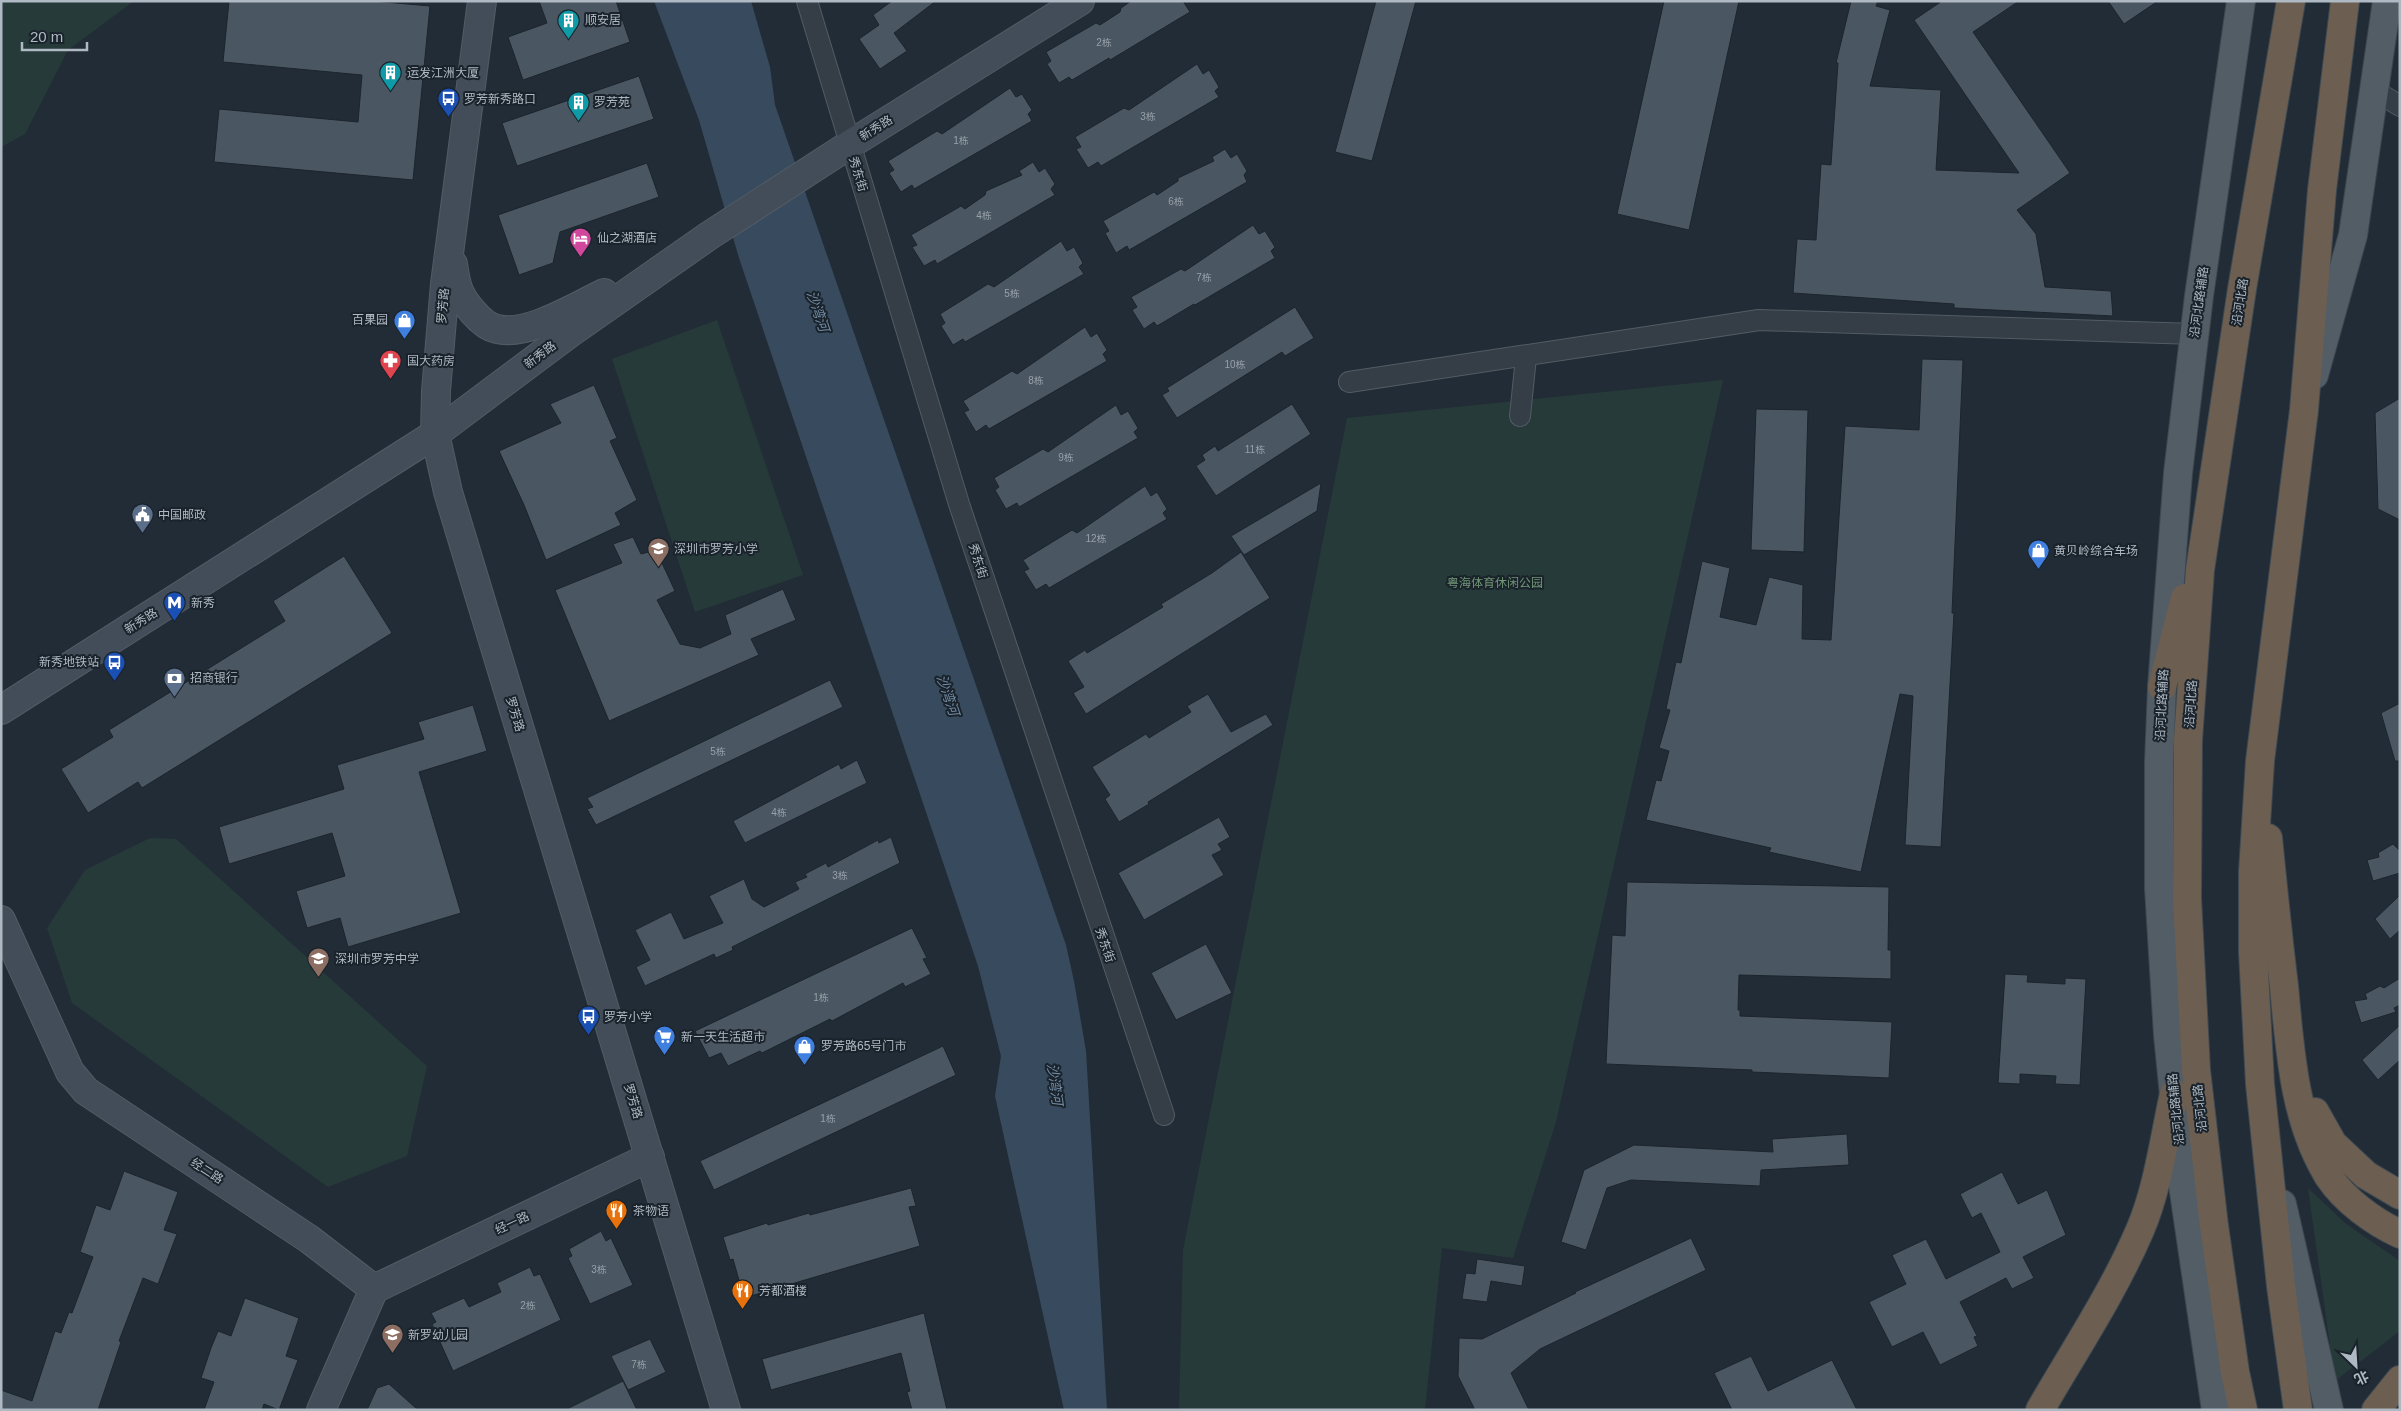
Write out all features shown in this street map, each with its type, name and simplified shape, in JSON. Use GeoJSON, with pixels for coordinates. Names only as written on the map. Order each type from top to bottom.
{"type":"FeatureCollection","features":[{"type":"Feature","properties":{"kind":"highway","name":"沿河北路"},"geometry":{"type":"LineString","coordinates":[[2243,1410],[2235,1372],[2214,1226],[2196,1070],[2187,898],[2188,740],[2200,570],[2242,289],[2290,1]]}},
{"type":"Feature","properties":{"kind":"highway"},"geometry":{"type":"LineString","coordinates":[[2298,1410],[2281,1286],[2260,1084],[2253,952],[2253,872],[2260,761],[2304,410],[2322,190],[2345,1]]}},
{"type":"Feature","properties":{"kind":"highway"},"geometry":{"type":"LineString","coordinates":[[2162,687],[2209,509]]}},
{"type":"Feature","properties":{"kind":"highway"},"geometry":{"type":"LineString","coordinates":[[2260,761],[2291,1061],[2307,1133],[2330,1178],[2364,1212],[2400,1234]]}},
{"type":"Feature","properties":{"kind":"highway"},"geometry":{"type":"LineString","coordinates":[[2291,1061],[2311,1106],[2333,1144],[2366,1175],[2400,1195]]}},
{"type":"Feature","properties":{"kind":"highway"},"geometry":{"type":"LineString","coordinates":[[2040,1410],[2118,1274],[2140,1229],[2154,1183],[2174,1094]]}},
{"type":"Feature","properties":{"kind":"highway"},"geometry":{"type":"LineString","coordinates":[[2376,1410],[2400,1380]]}},
{"type":"Feature","properties":{"kind":"main road","name":"罗芳路"},"geometry":{"type":"LineString","coordinates":[[482,1],[451,242],[436,391],[435,434],[448,492],[726,1410]]}},
{"type":"Feature","properties":{"kind":"main road","name":"新秀路"},"geometry":{"type":"LineString","coordinates":[[1,710],[435,434],[570,333],[701,242],[820,163],[1080,1]]}},
{"type":"Feature","properties":{"kind":"main road","name":"沿河北路辅路"},"geometry":{"type":"LineString","coordinates":[[2216,1410],[2183,1185],[2174,1094],[2159,888],[2159,762],[2162,687],[2178,473],[2194,334],[2241,1]]}},
{"type":"Feature","properties":{"kind":"main road"},"geometry":{"type":"LineString","coordinates":[[2304,410],[2353,235],[2387,1]]}},
{"type":"Feature","properties":{"kind":"main road"},"geometry":{"type":"LineString","coordinates":[[451,242],[456,288],[468,307],[481,321],[497,329],[517,331],[558,315],[701,242]]}},
{"type":"Feature","properties":{"kind":"main road","name":"经二路"},"geometry":{"type":"LineString","coordinates":[[1,920],[70,1072],[86,1090],[309,1239],[374,1289]]}},
{"type":"Feature","properties":{"kind":"main road"},"geometry":{"type":"LineString","coordinates":[[2265,1132],[2329,1410]]}},
{"type":"Feature","properties":{"kind":"main road","name":"经一路"},"geometry":{"type":"LineString","coordinates":[[374,1289],[650,1157]]}},
{"type":"Feature","properties":{"kind":"main road"},"geometry":{"type":"LineString","coordinates":[[321,1410],[374,1289]]}},
{"type":"Feature","properties":{"kind":"street","name":"秀东街"},"geometry":{"type":"LineString","coordinates":[[807,1],[959,504],[1102,936],[1164,1116]]}},
{"type":"Feature","properties":{"kind":"street"},"geometry":{"type":"LineString","coordinates":[[2374,90],[2400,106]]}},
{"type":"Feature","properties":{"kind":"street"},"geometry":{"type":"LineString","coordinates":[[1349,382],[1526,357],[1759,320],[2194,334]]}},
{"type":"Feature","properties":{"kind":"street"},"geometry":{"type":"LineString","coordinates":[[1520,416],[1526,357]]}},
{"type":"Feature","properties":{"kind":"green space"},"geometry":{"type":"Polygon","coordinates":[[[1,1],[134,1],[68,50],[25,134],[1,147],[1,1]]]}},
{"type":"Feature","properties":{"kind":"green space"},"geometry":{"type":"Polygon","coordinates":[[[717,320],[803,575],[695,612],[612,359],[717,320]]]}},
{"type":"Feature","properties":{"kind":"green space","name":"粤海体育休闲公园"},"geometry":{"type":"Polygon","coordinates":[[[1723,380],[1556,1122],[1513,1258],[1442,1248],[1425,1410],[1179,1410],[1183,1250],[1347,418],[1723,380]]]}},
{"type":"Feature","properties":{"kind":"green space"},"geometry":{"type":"Polygon","coordinates":[[[150,838],[176,839],[427,1066],[407,1156],[328,1187],[72,1003],[47,928],[85,870],[150,838]]]}},
{"type":"Feature","properties":{"kind":"green space"},"geometry":{"type":"Polygon","coordinates":[[[2308,1188],[2345,1223],[2400,1261],[2400,1331],[2335,1381],[2308,1188]]]}},
{"type":"Feature","properties":{"kind":"water","name":"沙湾河"},"geometry":{"type":"Polygon","coordinates":[[[654,1],[751,1],[770,67],[775,105],[1066,945],[1086,1051],[1107,1410],[1064,1410],[995,1096],[1001,1056],[978,966],[739,258],[699,120],[654,1]]]}},
{"type":"Feature","properties":{"kind":"building","name":"运发江洲大厦"},"geometry":{"type":"Polygon","coordinates":[[[229,1],[373,1],[430,6],[413,180],[214,162],[219,109],[358,122],[362,75],[223,62],[229,1]]]}},
{"type":"Feature","properties":{"kind":"building","name":"顺安居"},"geometry":{"type":"Polygon","coordinates":[[[539,1],[616,1],[630,42],[523,80],[508,37],[547,23],[539,1]]]}},
{"type":"Feature","properties":{"kind":"building"},"geometry":{"type":"Polygon","coordinates":[[[892,1],[936,1],[894,33],[907,51],[880,69],[859,39],[879,25],[873,15],[892,1]]]}},
{"type":"Feature","properties":{"kind":"building"},"geometry":{"type":"Polygon","coordinates":[[[1131,1],[1183,1],[1190,12],[1110,60],[1109,58],[1072,80],[1069,77],[1059,83],[1047,64],[1051,61],[1046,52],[1096,23],[1100,25],[1120,12],[1121,8],[1131,1]]]}},
{"type":"Feature","properties":{"kind":"building"},"geometry":{"type":"Polygon","coordinates":[[[1376,1],[1416,1],[1372,161],[1335,152],[1376,1]]]}},
{"type":"Feature","properties":{"kind":"building"},"geometry":{"type":"Polygon","coordinates":[[[1664,1],[1739,1],[1689,230],[1617,214],[1664,1]]]}},
{"type":"Feature","properties":{"kind":"building"},"geometry":{"type":"Polygon","coordinates":[[[1851,1],[1878,1],[1876,6],[1890,10],[1870,86],[1941,90],[1936,170],[2019,173],[1914,20],[1942,1],[2019,1],[1973,32],[2070,173],[2017,210],[2036,234],[2045,287],[2111,291],[2113,316],[1954,308],[1954,304],[1793,293],[1797,239],[1816,240],[1821,164],[1831,165],[1838,63],[1836,63],[1851,1]]]}},
{"type":"Feature","properties":{"kind":"building"},"geometry":{"type":"Polygon","coordinates":[[[2108,1],[2158,1],[2124,24],[2108,1]]]}},
{"type":"Feature","properties":{"kind":"building"},"geometry":{"type":"Polygon","coordinates":[[[1197,64],[1203,74],[1209,70],[1219,87],[1215,91],[1219,97],[1101,166],[1098,162],[1088,168],[1076,149],[1081,147],[1075,137],[1124,108],[1129,110],[1197,64]]]}},
{"type":"Feature","properties":{"kind":"building","name":"罗芳苑"},"geometry":{"type":"Polygon","coordinates":[[[639,76],[654,119],[517,166],[502,123],[639,76]]]}},
{"type":"Feature","properties":{"kind":"building"},"geometry":{"type":"Polygon","coordinates":[[[1010,88],[1016,97],[1022,94],[1032,110],[1028,114],[1032,121],[914,189],[912,185],[901,192],[889,173],[894,170],[888,161],[937,131],[942,134],[1010,88]]]}},
{"type":"Feature","properties":{"kind":"building"},"geometry":{"type":"Polygon","coordinates":[[[1225,149],[1231,158],[1237,154],[1247,171],[1244,175],[1247,182],[1129,250],[1127,246],[1116,253],[1105,233],[1109,231],[1103,221],[1154,192],[1157,195],[1178,181],[1178,178],[1214,161],[1212,157],[1225,149]]]}},
{"type":"Feature","properties":{"kind":"building"},"geometry":{"type":"Polygon","coordinates":[[[1033,162],[1039,172],[1045,168],[1055,184],[1051,189],[1055,195],[937,264],[935,260],[924,266],[912,247],[917,245],[911,235],[961,206],[965,209],[985,195],[986,191],[1022,175],[1019,171],[1033,162]]]}},
{"type":"Feature","properties":{"kind":"building"},"geometry":{"type":"Polygon","coordinates":[[[647,163],[659,197],[560,232],[553,263],[519,275],[498,215],[647,163]]]}},
{"type":"Feature","properties":{"kind":"building"},"geometry":{"type":"Polygon","coordinates":[[[1253,225],[1259,234],[1265,231],[1275,247],[1271,251],[1275,258],[1157,326],[1154,322],[1144,329],[1132,310],[1137,307],[1131,297],[1181,269],[1185,271],[1253,225]]]}},
{"type":"Feature","properties":{"kind":"building"},"geometry":{"type":"Polygon","coordinates":[[[1061,241],[1067,251],[1074,247],[1083,263],[1079,267],[1084,274],[965,342],[963,339],[953,345],[941,326],[945,323],[940,314],[988,284],[994,287],[1061,241]]]}},
{"type":"Feature","properties":{"kind":"building"},"geometry":{"type":"Polygon","coordinates":[[[1295,307],[1314,338],[1285,356],[1282,352],[1177,418],[1162,395],[1169,391],[1167,388],[1295,307]]]}},
{"type":"Feature","properties":{"kind":"building"},"geometry":{"type":"Polygon","coordinates":[[[1085,327],[1091,337],[1097,333],[1107,350],[1103,354],[1107,361],[989,429],[986,425],[976,432],[964,412],[969,410],[963,401],[1012,371],[1017,374],[1085,327]]]}},
{"type":"Feature","properties":{"kind":"building"},"geometry":{"type":"Polygon","coordinates":[[[1922,359],[1963,360],[1952,613],[1954,613],[1941,847],[1905,845],[1913,696],[1900,694],[1861,872],[1769,852],[1771,848],[1646,820],[1656,780],[1661,781],[1669,751],[1659,748],[1670,710],[1666,709],[1676,662],[1681,663],[1702,561],[1730,568],[1720,617],[1756,625],[1769,577],[1803,585],[1802,639],[1831,640],[1845,426],[1919,430],[1922,359]]]}},
{"type":"Feature","properties":{"kind":"building"},"geometry":{"type":"Polygon","coordinates":[[[594,385],[617,438],[610,441],[637,500],[615,513],[621,525],[546,560],[524,505],[499,451],[561,423],[550,404],[594,385]]]}},
{"type":"Feature","properties":{"kind":"building"},"geometry":{"type":"Polygon","coordinates":[[[2400,398],[2400,520],[2378,509],[2375,413],[2400,398]]]}},
{"type":"Feature","properties":{"kind":"building"},"geometry":{"type":"Polygon","coordinates":[[[1292,404],[1311,434],[1216,496],[1196,466],[1205,460],[1202,455],[1215,446],[1218,451],[1292,404]]]}},
{"type":"Feature","properties":{"kind":"building"},"geometry":{"type":"Polygon","coordinates":[[[1116,405],[1121,415],[1128,411],[1138,428],[1134,432],[1138,438],[1019,507],[1017,503],[1006,509],[995,490],[999,487],[994,478],[1043,449],[1048,452],[1116,405]]]}},
{"type":"Feature","properties":{"kind":"building"},"geometry":{"type":"Polygon","coordinates":[[[1756,409],[1808,410],[1804,552],[1751,550],[1756,409]]]}},
{"type":"Feature","properties":{"kind":"building"},"geometry":{"type":"Polygon","coordinates":[[[1321,483],[1317,511],[1244,555],[1231,536],[1321,483]]]}},
{"type":"Feature","properties":{"kind":"building"},"geometry":{"type":"Polygon","coordinates":[[[1145,486],[1151,496],[1157,492],[1167,509],[1163,513],[1167,519],[1049,588],[1046,584],[1036,590],[1024,571],[1029,569],[1023,560],[1072,530],[1077,533],[1145,486]]]}},
{"type":"Feature","properties":{"kind":"building"},"geometry":{"type":"Polygon","coordinates":[[[633,537],[641,554],[656,550],[675,591],[657,600],[680,644],[700,648],[731,634],[725,615],[783,589],[796,620],[751,639],[759,655],[609,721],[555,590],[622,563],[613,544],[633,537]]]}},
{"type":"Feature","properties":{"kind":"building"},"geometry":{"type":"Polygon","coordinates":[[[1241,552],[1270,598],[1086,714],[1073,693],[1084,687],[1068,661],[1085,650],[1087,653],[1163,607],[1161,604],[1212,573],[1241,552]]]}},
{"type":"Feature","properties":{"kind":"building"},"geometry":{"type":"Polygon","coordinates":[[[344,556],[392,633],[142,788],[138,782],[88,813],[61,769],[113,737],[109,730],[285,621],[273,601],[344,556]]]}},
{"type":"Feature","properties":{"kind":"building"},"geometry":{"type":"Polygon","coordinates":[[[830,680],[843,707],[596,825],[587,809],[593,807],[587,798],[830,680]]]}},
{"type":"Feature","properties":{"kind":"building"},"geometry":{"type":"Polygon","coordinates":[[[1208,694],[1231,732],[1266,714],[1273,725],[1119,822],[1105,799],[1110,795],[1092,767],[1146,734],[1149,738],[1191,712],[1187,706],[1208,694]]]}},
{"type":"Feature","properties":{"kind":"building"},"geometry":{"type":"Polygon","coordinates":[[[2400,703],[2400,761],[2395,761],[2381,713],[2400,703]]]}},
{"type":"Feature","properties":{"kind":"building"},"geometry":{"type":"Polygon","coordinates":[[[473,705],[487,751],[419,772],[461,913],[348,947],[340,918],[307,928],[296,891],[345,876],[332,833],[229,864],[219,827],[344,789],[337,765],[424,739],[418,722],[473,705]]]}},
{"type":"Feature","properties":{"kind":"building"},"geometry":{"type":"Polygon","coordinates":[[[857,760],[867,783],[745,843],[733,821],[839,764],[841,769],[857,760]]]}},
{"type":"Feature","properties":{"kind":"building"},"geometry":{"type":"Polygon","coordinates":[[[1219,817],[1230,837],[1218,844],[1222,850],[1212,855],[1224,875],[1144,920],[1118,873],[1219,817]]]}},
{"type":"Feature","properties":{"kind":"building"},"geometry":{"type":"Polygon","coordinates":[[[891,837],[900,863],[732,947],[733,950],[716,958],[714,954],[645,986],[636,967],[650,960],[635,930],[671,912],[684,939],[723,923],[709,896],[744,879],[752,899],[764,907],[799,889],[795,882],[807,877],[805,874],[826,863],[828,867],[878,840],[879,843],[891,837]]]}},
{"type":"Feature","properties":{"kind":"building"},"geometry":{"type":"Polygon","coordinates":[[[2393,844],[2400,851],[2400,873],[2373,881],[2367,860],[2379,857],[2378,853],[2393,844]]]}},
{"type":"Feature","properties":{"kind":"building"},"geometry":{"type":"Polygon","coordinates":[[[1627,882],[1889,887],[1888,950],[1891,950],[1891,979],[1739,975],[1738,1010],[1740,1010],[1740,1016],[1892,1022],[1889,1078],[1606,1064],[1612,935],[1625,936],[1627,882]]]}},
{"type":"Feature","properties":{"kind":"building"},"geometry":{"type":"Polygon","coordinates":[[[2400,895],[2400,930],[2390,939],[2375,919],[2400,895]]]}},
{"type":"Feature","properties":{"kind":"building"},"geometry":{"type":"Polygon","coordinates":[[[912,928],[927,958],[923,959],[931,974],[905,987],[903,983],[832,1021],[830,1019],[762,1053],[760,1051],[728,1066],[721,1053],[709,1058],[695,1031],[912,928]]]}},
{"type":"Feature","properties":{"kind":"building"},"geometry":{"type":"Polygon","coordinates":[[[1206,944],[1232,993],[1176,1020],[1151,973],[1206,944]]]}},
{"type":"Feature","properties":{"kind":"building"},"geometry":{"type":"Polygon","coordinates":[[[2005,974],[2028,975],[2027,982],[2065,984],[2065,978],[2086,979],[2080,1085],[2055,1084],[2056,1076],[2020,1074],[2020,1084],[1998,1083],[2005,974]]]}},
{"type":"Feature","properties":{"kind":"building"},"geometry":{"type":"Polygon","coordinates":[[[2400,978],[2400,1005],[2394,1008],[2396,1012],[2361,1023],[2354,1001],[2367,999],[2365,994],[2380,986],[2384,988],[2400,978]]]}},
{"type":"Feature","properties":{"kind":"building"},"geometry":{"type":"Polygon","coordinates":[[[2400,1025],[2400,1060],[2378,1080],[2362,1060],[2400,1025]]]}},
{"type":"Feature","properties":{"kind":"building"},"geometry":{"type":"Polygon","coordinates":[[[943,1046],[956,1075],[714,1190],[700,1161],[943,1046]]]}},
{"type":"Feature","properties":{"kind":"building"},"geometry":{"type":"Polygon","coordinates":[[[1847,1134],[1849,1165],[1761,1170],[1760,1186],[1631,1180],[1607,1188],[1586,1250],[1561,1242],[1584,1170],[1634,1145],[1773,1152],[1772,1139],[1847,1134]]]}},
{"type":"Feature","properties":{"kind":"building"},"geometry":{"type":"Polygon","coordinates":[[[124,1171],[178,1192],[164,1230],[177,1234],[158,1284],[143,1278],[119,1341],[121,1342],[98,1410],[1,1410],[1,1390],[32,1401],[55,1331],[61,1333],[69,1312],[72,1313],[93,1257],[80,1252],[96,1205],[110,1210],[124,1171]]]}},
{"type":"Feature","properties":{"kind":"building"},"geometry":{"type":"Polygon","coordinates":[[[2002,1172],[2018,1204],[2047,1190],[2066,1235],[2023,1257],[2034,1278],[2012,1289],[2006,1278],[1960,1302],[1977,1336],[1974,1337],[1978,1346],[1940,1365],[1923,1332],[1892,1347],[1869,1302],[1906,1284],[1892,1255],[1926,1239],[1946,1279],[2000,1252],[1981,1213],[1972,1218],[1960,1194],[2002,1172]]]}},
{"type":"Feature","properties":{"kind":"building"},"geometry":{"type":"Polygon","coordinates":[[[911,1188],[916,1206],[909,1207],[920,1246],[744,1298],[733,1259],[730,1260],[723,1237],[767,1223],[768,1225],[809,1213],[810,1215],[911,1188]]]}},
{"type":"Feature","properties":{"kind":"building"},"geometry":{"type":"Polygon","coordinates":[[[601,1231],[606,1241],[611,1238],[633,1285],[590,1304],[568,1258],[572,1256],[569,1249],[601,1231]]]}},
{"type":"Feature","properties":{"kind":"building"},"geometry":{"type":"Polygon","coordinates":[[[1691,1238],[1706,1270],[1540,1349],[1511,1373],[1529,1410],[1475,1410],[1458,1376],[1459,1338],[1482,1339],[1576,1293],[1573,1293],[1691,1238]]]}},
{"type":"Feature","properties":{"kind":"building"},"geometry":{"type":"Polygon","coordinates":[[[1477,1259],[1525,1266],[1522,1286],[1491,1281],[1487,1302],[1462,1299],[1466,1273],[1475,1274],[1477,1259]]]}},
{"type":"Feature","properties":{"kind":"building"},"geometry":{"type":"Polygon","coordinates":[[[530,1267],[534,1276],[540,1274],[561,1320],[453,1371],[432,1324],[436,1322],[431,1313],[464,1298],[469,1307],[501,1292],[497,1283],[530,1267]]]}},
{"type":"Feature","properties":{"kind":"building"},"geometry":{"type":"Polygon","coordinates":[[[245,1298],[299,1318],[286,1356],[298,1360],[279,1410],[264,1404],[262,1410],[204,1410],[214,1382],[201,1378],[211,1348],[218,1331],[231,1336],[245,1298]]]}},
{"type":"Feature","properties":{"kind":"building"},"geometry":{"type":"Polygon","coordinates":[[[924,1313],[947,1410],[912,1410],[907,1392],[910,1391],[901,1353],[771,1390],[762,1359],[924,1313]]]}},
{"type":"Feature","properties":{"kind":"building"},"geometry":{"type":"Polygon","coordinates":[[[650,1339],[666,1372],[628,1390],[611,1356],[650,1339]]]}},
{"type":"Feature","properties":{"kind":"building"},"geometry":{"type":"Polygon","coordinates":[[[1751,1356],[1768,1391],[1832,1360],[1857,1410],[1732,1410],[1714,1373],[1751,1356]]]}},
{"type":"Feature","properties":{"kind":"building"},"geometry":{"type":"Polygon","coordinates":[[[623,1381],[637,1410],[565,1410],[623,1381]]]}},
{"type":"Feature","properties":{"kind":"building"},"geometry":{"type":"Polygon","coordinates":[[[389,1384],[418,1410],[367,1410],[377,1388],[389,1384]]]}},
{"type":"Feature","properties":{"kind":"place","name":"顺安居"},"geometry":{"type":"Point","coordinates":[569,39]}},
{"type":"Feature","properties":{"kind":"place","name":"运发江洲大厦"},"geometry":{"type":"Point","coordinates":[391,92]}},
{"type":"Feature","properties":{"kind":"place","name":"罗芳新秀路口"},"geometry":{"type":"Point","coordinates":[448,118]}},
{"type":"Feature","properties":{"kind":"place","name":"罗芳苑"},"geometry":{"type":"Point","coordinates":[578,121]}},
{"type":"Feature","properties":{"kind":"place","name":"仙之湖酒店"},"geometry":{"type":"Point","coordinates":[581,257]}},
{"type":"Feature","properties":{"kind":"place","name":"百果园"},"geometry":{"type":"Point","coordinates":[404,339]}},
{"type":"Feature","properties":{"kind":"place","name":"国大药房"},"geometry":{"type":"Point","coordinates":[391,380]}},
{"type":"Feature","properties":{"kind":"place","name":"中国邮政"},"geometry":{"type":"Point","coordinates":[142,534]}},
{"type":"Feature","properties":{"kind":"place","name":"深圳市罗芳小学"},"geometry":{"type":"Point","coordinates":[658,568]}},
{"type":"Feature","properties":{"kind":"place","name":"黄贝岭综合车场"},"geometry":{"type":"Point","coordinates":[2038,570]}},
{"type":"Feature","properties":{"kind":"place","name":"新秀"},"geometry":{"type":"Point","coordinates":[175,622]}},
{"type":"Feature","properties":{"kind":"place","name":"新秀地铁站"},"geometry":{"type":"Point","coordinates":[115,681]}},
{"type":"Feature","properties":{"kind":"place","name":"招商银行"},"geometry":{"type":"Point","coordinates":[174,697]}},
{"type":"Feature","properties":{"kind":"place","name":"深圳市罗芳中学"},"geometry":{"type":"Point","coordinates":[319,978]}},
{"type":"Feature","properties":{"kind":"place","name":"罗芳小学"},"geometry":{"type":"Point","coordinates":[588,1036]}},
{"type":"Feature","properties":{"kind":"place","name":"新一天生活超市"},"geometry":{"type":"Point","coordinates":[665,1056]}},
{"type":"Feature","properties":{"kind":"place","name":"罗芳路65号门市"},"geometry":{"type":"Point","coordinates":[805,1065]}},
{"type":"Feature","properties":{"kind":"place","name":"茶物语"},"geometry":{"type":"Point","coordinates":[617,1230]}},
{"type":"Feature","properties":{"kind":"place","name":"芳都酒楼"},"geometry":{"type":"Point","coordinates":[743,1310]}},
{"type":"Feature","properties":{"kind":"place","name":"新罗幼儿园"},"geometry":{"type":"Point","coordinates":[392,1354]}}]}
